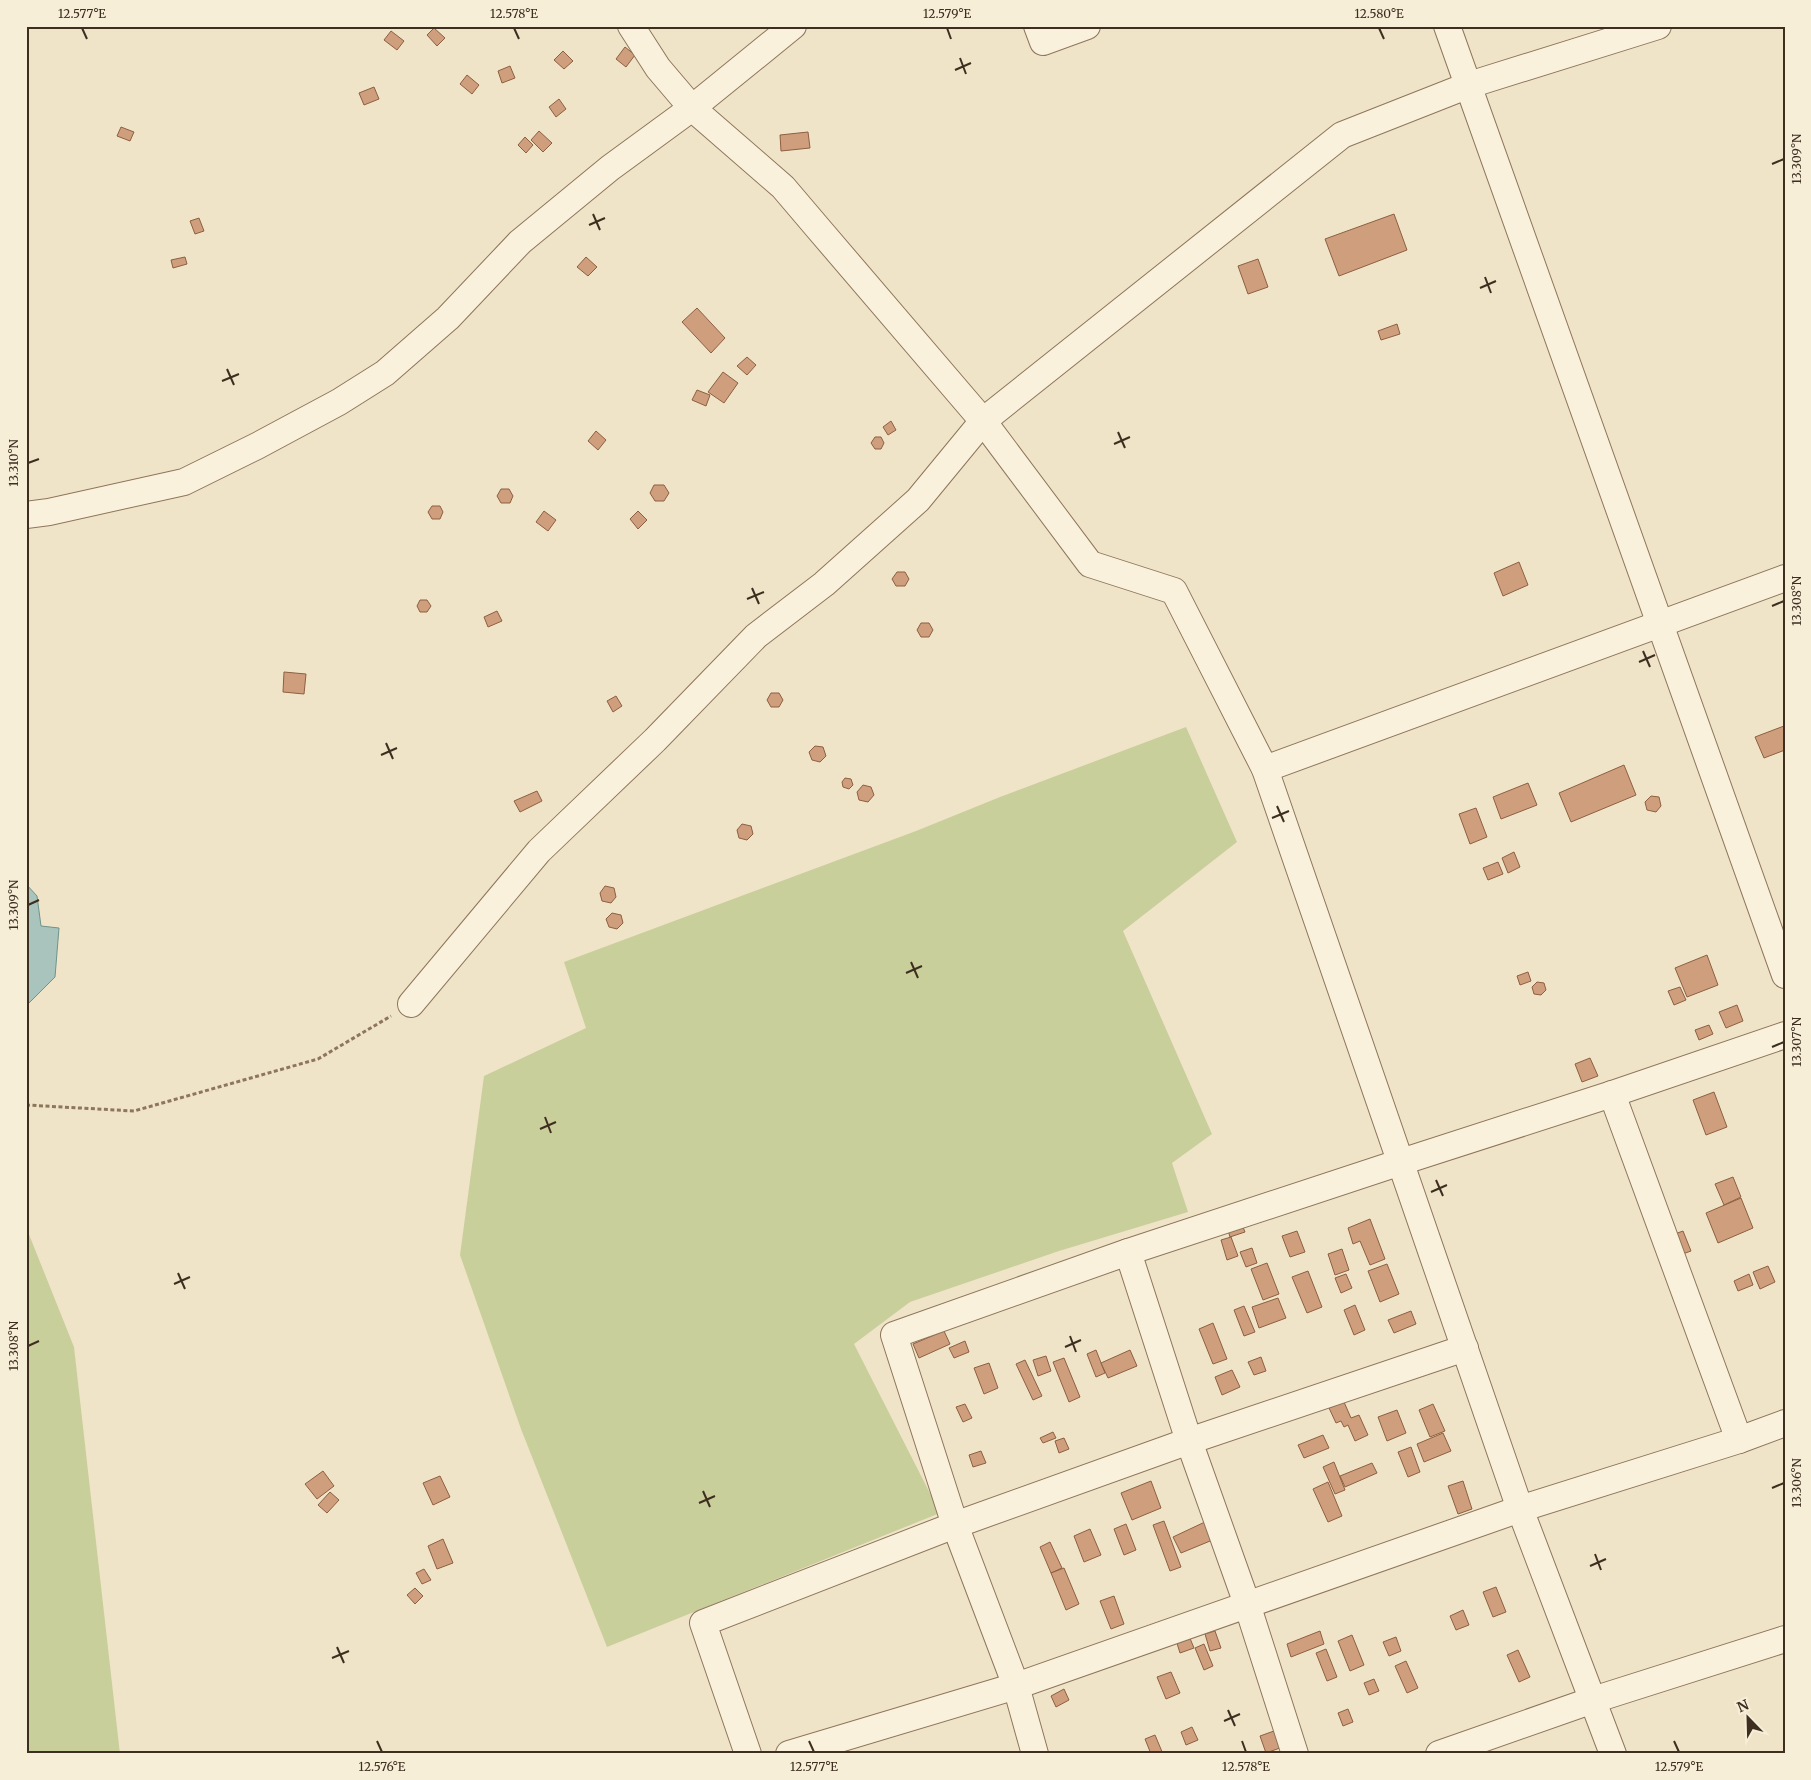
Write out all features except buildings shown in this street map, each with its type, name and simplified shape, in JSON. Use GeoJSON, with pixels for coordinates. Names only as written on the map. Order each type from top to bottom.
{"type":"FeatureCollection","features":[{"type":"Feature","properties":{"kind":"street"},"geometry":{"type":"LineString","coordinates":[[631,26],[658,68],[692,108],[783,187],[983,421],[1090,564],[1174,591],[1265,769],[1520,1509],[1613,1754]]}},
{"type":"Feature","properties":{"kind":"street"},"geometry":{"type":"LineString","coordinates":[[26,515],[58,510],[184,482],[339,402],[385,373],[441,324],[520,242],[610,168],[692,108],[793,26]]}},
{"type":"Feature","properties":{"kind":"street"},"geometry":{"type":"LineString","coordinates":[[1037,26],[1043,42],[1087,26]]}},
{"type":"Feature","properties":{"kind":"street"},"geometry":{"type":"LineString","coordinates":[[1447,26],[1785,975]]}},
{"type":"Feature","properties":{"kind":"street"},"geometry":{"type":"LineString","coordinates":[[411,1004],[539,851],[655,740],[756,636],[824,584],[918,500],[983,421],[1342,135],[1469,85],[1658,26]]}},
{"type":"Feature","properties":{"kind":"street"},"geometry":{"type":"LineString","coordinates":[[1265,769],[1785,578]]}},
{"type":"Feature","properties":{"kind":"street"},"geometry":{"type":"LineString","coordinates":[[1035,1754],[1016,1686],[955,1525],[894,1335],[1128,1252],[1612,1094],[1785,1035]]}},
{"type":"Feature","properties":{"kind":"street"},"geometry":{"type":"LineString","coordinates":[[1612,1094],[1739,1440]]}},
{"type":"Feature","properties":{"kind":"street"},"geometry":{"type":"LineString","coordinates":[[1128,1252],[1189,1440],[1247,1604],[1295,1754]]}},
{"type":"Feature","properties":{"kind":"street"},"geometry":{"type":"LineString","coordinates":[[748,1754],[702,1623],[955,1525],[1189,1440],[1465,1348]]}},
{"type":"Feature","properties":{"kind":"street"},"geometry":{"type":"LineString","coordinates":[[789,1754],[1016,1686],[1520,1509],[1739,1440],[1785,1423]]}},
{"type":"Feature","properties":{"kind":"street"},"geometry":{"type":"LineString","coordinates":[[1438,1754],[1593,1700],[1785,1639]]}},
{"type":"Feature","properties":{"kind":"path"},"geometry":{"type":"LineString","coordinates":[[26,1105],[134,1111],[318,1059],[411,1004]]}},
{"type":"Feature","properties":{"kind":"green space"},"geometry":{"type":"Polygon","coordinates":[[[1186,727],[1237,842],[1123,931],[1212,1134],[1172,1163],[1188,1212],[1059,1251],[910,1302],[854,1344],[940,1513],[607,1647],[521,1429],[460,1255],[484,1076],[586,1028],[564,962],[916,831],[1000,797],[1186,727]]]}},
{"type":"Feature","properties":{"kind":"green space"},"geometry":{"type":"Polygon","coordinates":[[[26,1227],[74,1347],[120,1754],[26,1754],[26,1227]]]}},
{"type":"Feature","properties":{"kind":"water"},"geometry":{"type":"Polygon","coordinates":[[[26,884],[37,896],[41,926],[59,928],[55,977],[26,1006],[26,884]]]}}]}
